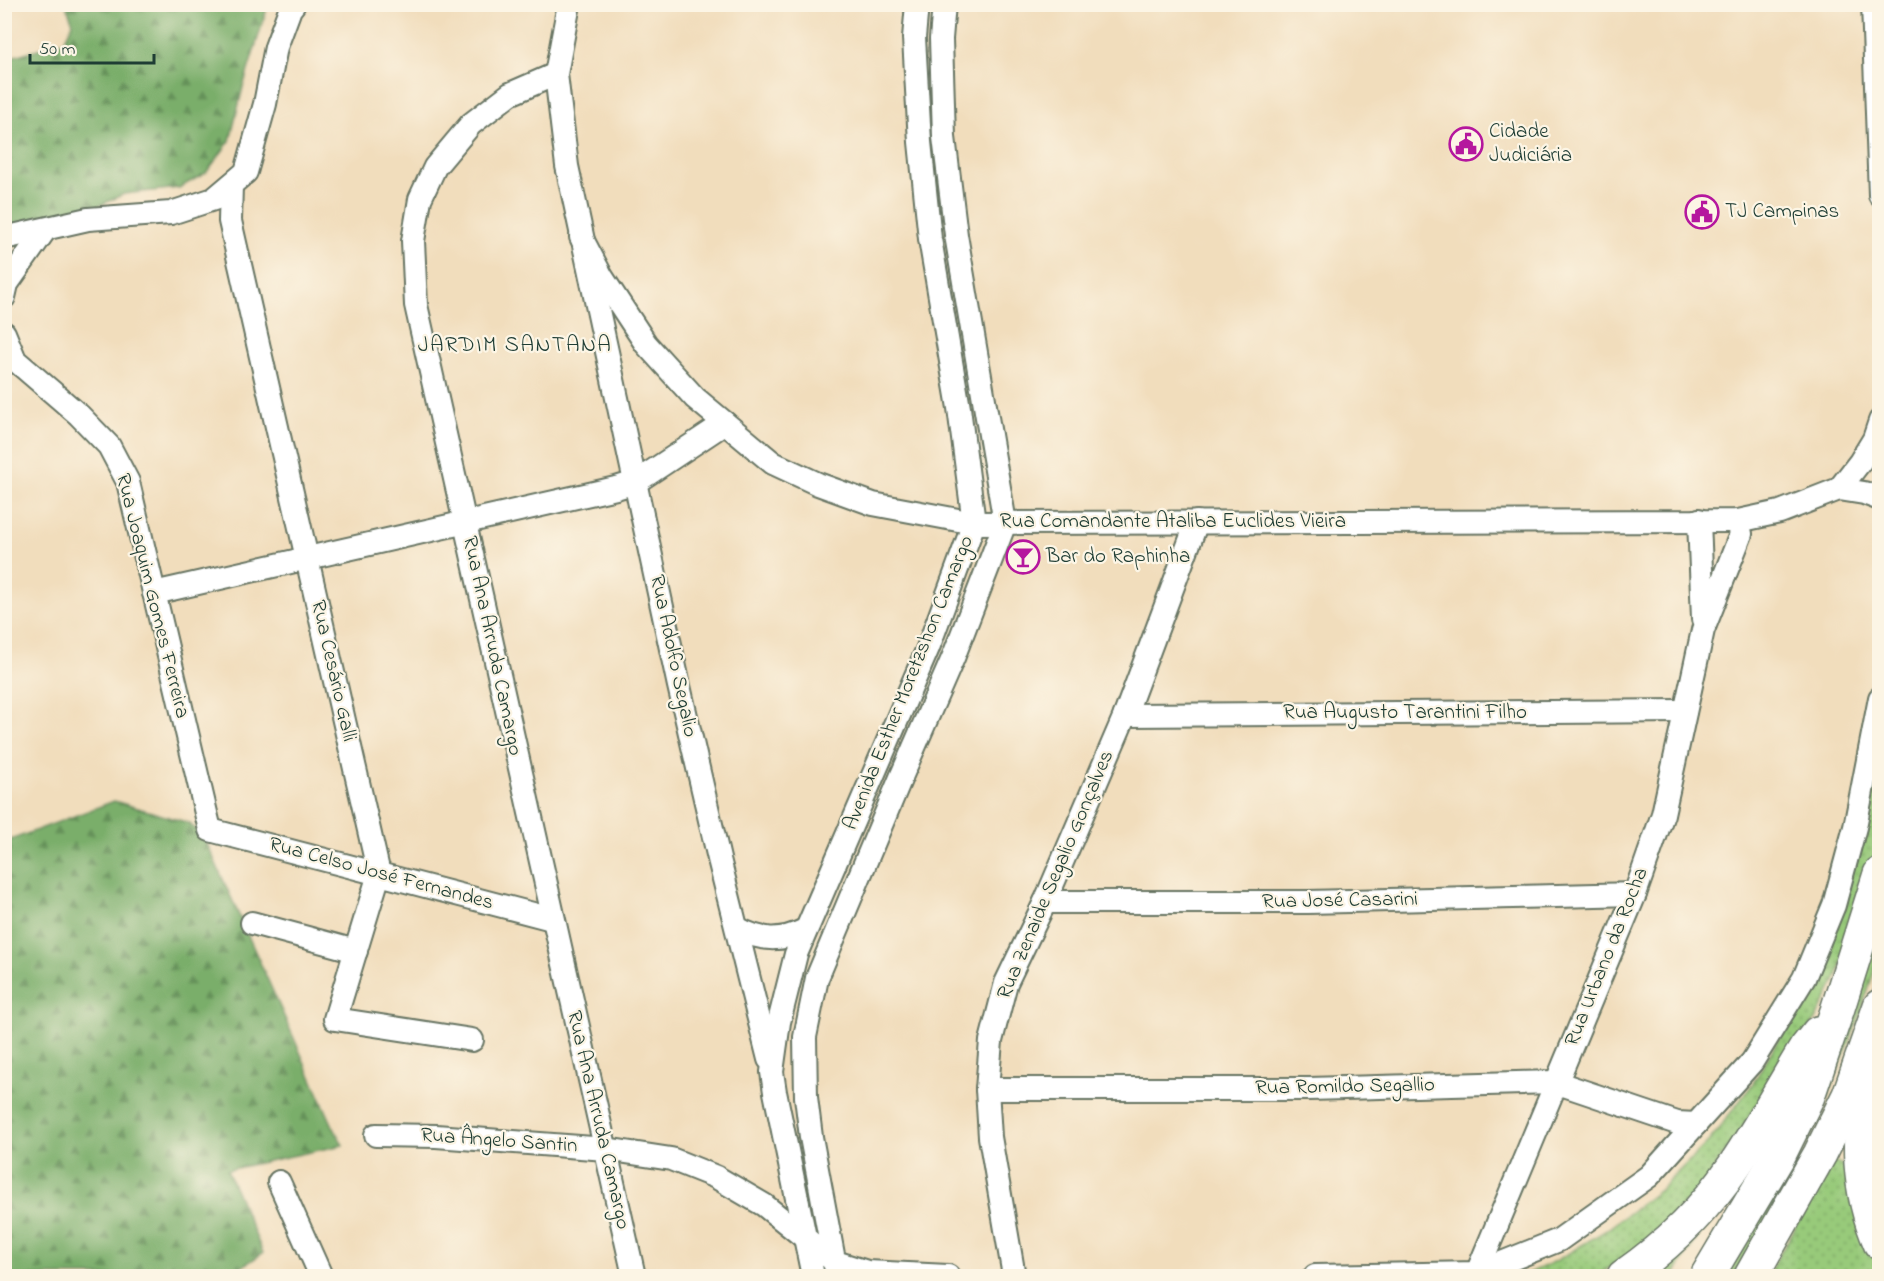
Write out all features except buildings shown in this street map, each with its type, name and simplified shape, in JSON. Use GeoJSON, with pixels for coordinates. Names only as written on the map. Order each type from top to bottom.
{"type":"FeatureCollection","features":[{"type":"Feature","properties":{"kind":"highway"},"geometry":{"type":"LineString","coordinates":[[1707,1276],[1778,1156],[1808,1096],[1880,874]]}},
{"type":"Feature","properties":{"kind":"highway"},"geometry":{"type":"LineString","coordinates":[[1751,1276],[1820,1154],[1849,1095],[1880,1006]]}},
{"type":"Feature","properties":{"kind":"highway"},"geometry":{"type":"LineString","coordinates":[[1624,1276],[1666,1243],[1699,1211],[1734,1166],[1806,1048],[1837,1011]]}},
{"type":"Feature","properties":{"kind":"highway"},"geometry":{"type":"LineString","coordinates":[[1880,1040],[1864,1101],[1860,1127],[1861,1173],[1873,1228],[1880,1244]]}},
{"type":"Feature","properties":{"kind":"street"},"geometry":{"type":"LineString","coordinates":[[4,238],[88,219],[171,213],[214,199],[246,172],[265,104],[276,47],[294,4]]}},
{"type":"Feature","properties":{"kind":"street"},"geometry":{"type":"LineString","coordinates":[[568,4],[556,74],[567,166],[582,237]]}},
{"type":"Feature","properties":{"kind":"street","name":"Avenida Esther Moretzshon Camargo"},"geometry":{"type":"LineString","coordinates":[[813,1276],[774,1092],[772,1072],[787,984],[805,930],[928,648],[974,523],[959,408],[930,239],[920,142],[914,38],[917,4]]}},
{"type":"Feature","properties":{"kind":"street","name":"Avenida Esther Moretzshon Camargo"},"geometry":{"type":"LineString","coordinates":[[836,1269],[811,1137],[806,1097],[805,1038],[817,978],[953,658],[1005,524],[956,235],[944,137],[941,39],[944,4]]}},
{"type":"Feature","properties":{"kind":"street"},"geometry":{"type":"LineString","coordinates":[[1873,4],[1880,195]]}},
{"type":"Feature","properties":{"kind":"street","name":"Rua Ana Arruda Camargo"},"geometry":{"type":"LineString","coordinates":[[556,74],[510,94],[471,124],[435,167],[420,199],[413,241],[416,305],[552,919],[634,1276]]}},
{"type":"Feature","properties":{"kind":"street","name":"Rua Cesário Galli"},"geometry":{"type":"LineString","coordinates":[[231,185],[230,221],[380,874]]}},
{"type":"Feature","properties":{"kind":"street"},"geometry":{"type":"LineString","coordinates":[[4,297],[7,284],[45,230]]}},
{"type":"Feature","properties":{"kind":"street","name":"Rua Comandante Ataliba Euclides Vieira"},"geometry":{"type":"LineString","coordinates":[[582,237],[602,277],[646,345],[695,398],[772,463],[818,484],[873,504],[974,523],[1005,524],[1738,521],[1780,512],[1839,489]]}},
{"type":"Feature","properties":{"kind":"street","name":"Rua Adolfo Segalio"},"geometry":{"type":"LineString","coordinates":[[582,237],[679,686],[772,1072]]}},
{"type":"Feature","properties":{"kind":"street","name":"Rua Joaquim Gomes Ferreira"},"geometry":{"type":"LineString","coordinates":[[4,333],[15,360],[79,415],[109,446],[128,482],[210,830]]}},
{"type":"Feature","properties":{"kind":"street"},"geometry":{"type":"LineString","coordinates":[[1880,421],[1874,439],[1839,489],[1864,493],[1880,499]]}},
{"type":"Feature","properties":{"kind":"street"},"geometry":{"type":"LineString","coordinates":[[154,593],[616,488],[636,482],[725,423]]}},
{"type":"Feature","properties":{"kind":"street","name":"Rua Urbano da Rocha"},"geometry":{"type":"LineString","coordinates":[[1699,520],[1703,630]]}},
{"type":"Feature","properties":{"kind":"street","name":"Rua Urbano da Rocha"},"geometry":{"type":"LineString","coordinates":[[1477,1273],[1635,894],[1664,814],[1703,630],[1741,534],[1738,521]]}},
{"type":"Feature","properties":{"kind":"street","name":"Rua Zenaide Segalio Gonçalves"},"geometry":{"type":"LineString","coordinates":[[1014,1276],[990,1137],[987,1089],[991,1041],[1006,983],[1045,902],[1125,715],[1197,522]]}},
{"type":"Feature","properties":{"kind":"street"},"geometry":{"type":"LineString","coordinates":[[1315,1276],[1477,1273],[1559,1240],[1649,1176],[1752,1062],[1804,978],[1834,905],[1852,838],[1880,698]]}},
{"type":"Feature","properties":{"kind":"street","name":"Rua Augusto Tarantini Filho"},"geometry":{"type":"LineString","coordinates":[[1125,715],[1685,711]]}},
{"type":"Feature","properties":{"kind":"street","name":"Rua Celso José Fernandes"},"geometry":{"type":"LineString","coordinates":[[210,830],[552,919]]}},
{"type":"Feature","properties":{"kind":"street"},"geometry":{"type":"LineString","coordinates":[[380,874],[335,1018],[472,1040]]}},
{"type":"Feature","properties":{"kind":"street","name":"Rua José Casarini"},"geometry":{"type":"LineString","coordinates":[[1045,902],[1308,902],[1635,894]]}},
{"type":"Feature","properties":{"kind":"street"},"geometry":{"type":"LineString","coordinates":[[252,922],[356,951]]}},
{"type":"Feature","properties":{"kind":"street"},"geometry":{"type":"LineString","coordinates":[[737,928],[767,939],[793,936],[805,930]]}},
{"type":"Feature","properties":{"kind":"street","name":"Rua Romildo Segallio"},"geometry":{"type":"LineString","coordinates":[[987,1089],[1309,1089],[1556,1082],[1677,1123],[1696,1124]]}},
{"type":"Feature","properties":{"kind":"street","name":"Rua Ângelo Santin"},"geometry":{"type":"LineString","coordinates":[[376,1135],[436,1136],[606,1149],[671,1159],[716,1177],[764,1205],[836,1269],[948,1276]]}},
{"type":"Feature","properties":{"kind":"street"},"geometry":{"type":"LineString","coordinates":[[279,1182],[321,1276]]}},
{"type":"Feature","properties":{"kind":"green space"},"geometry":{"type":"Polygon","coordinates":[[[66,5],[268,5],[243,87],[230,141],[206,173],[179,188],[124,194],[69,220],[5,231],[5,59],[64,41],[73,23],[66,5]]]}},
{"type":"Feature","properties":{"kind":"green space"},"geometry":{"type":"Polygon","coordinates":[[[1879,729],[1880,845],[1835,982],[1816,1018],[1700,1190],[1632,1253],[1597,1276],[1523,1276],[1556,1261],[1605,1231],[1661,1189],[1710,1140],[1752,1085],[1794,1013],[1879,729]]]}},
{"type":"Feature","properties":{"kind":"green space"},"geometry":{"type":"Polygon","coordinates":[[[114,801],[189,823],[205,839],[343,1145],[227,1170],[263,1253],[228,1276],[5,1276],[5,842],[114,801]]]}},
{"type":"Feature","properties":{"kind":"green space"},"geometry":{"type":"Polygon","coordinates":[[[1879,909],[1879,955],[1858,1021],[1819,1117],[1773,1210],[1733,1276],[1719,1276],[1879,909]]]}},
{"type":"Feature","properties":{"kind":"green space"},"geometry":{"type":"Polygon","coordinates":[[[1834,1161],[1850,1169],[1879,1276],[1767,1276],[1834,1161]]]}},
{"type":"Feature","properties":{"kind":"green space"},"geometry":{"type":"Polygon","coordinates":[[[1703,1229],[1673,1276],[1646,1276],[1703,1229]]]}},
{"type":"Feature","properties":{"kind":"place","name":"Cidade Judiciária"},"geometry":{"type":"Point","coordinates":[1466,144]}},
{"type":"Feature","properties":{"kind":"place","name":"TJ Campinas"},"geometry":{"type":"Point","coordinates":[1702,212]}},
{"type":"Feature","properties":{"kind":"place","name":"Bar do Raphinha"},"geometry":{"type":"Point","coordinates":[1023,557]}},
{"type":"Feature","properties":{"kind":"district","name":"JARDIM SANTANA"},"geometry":{"type":"Point","coordinates":[515,346]}}]}
